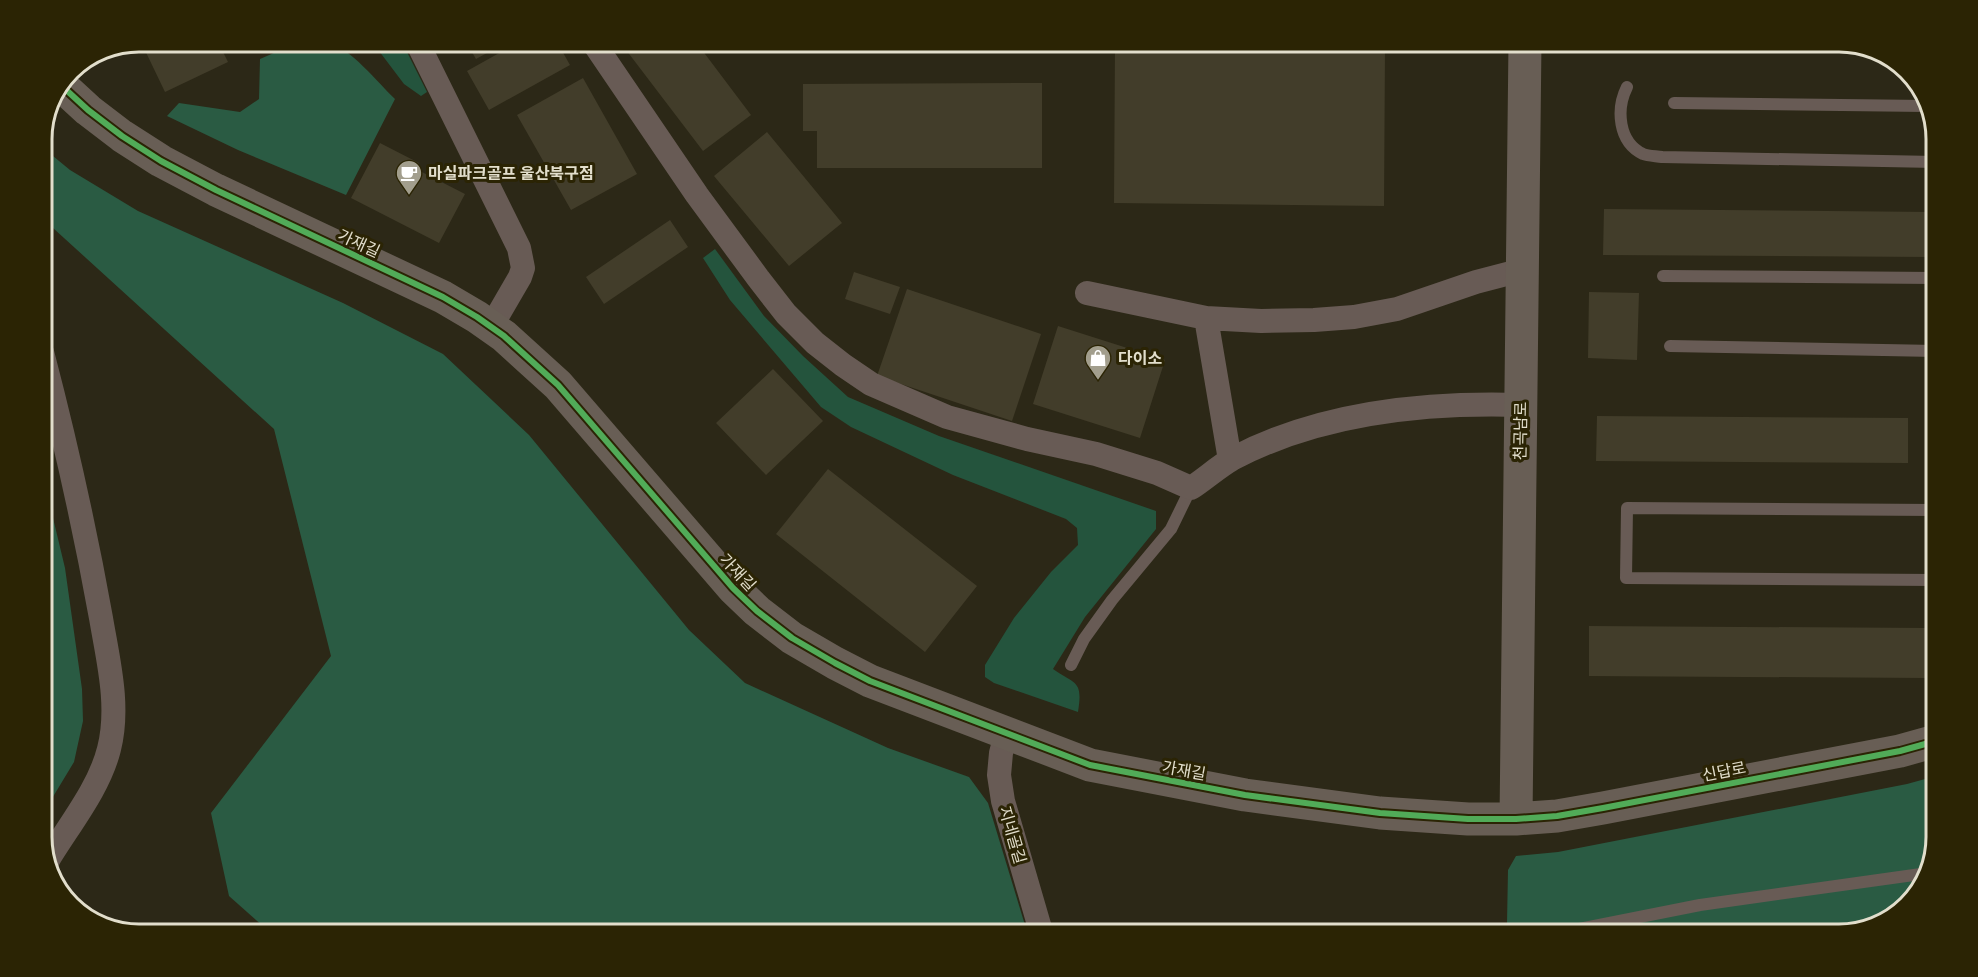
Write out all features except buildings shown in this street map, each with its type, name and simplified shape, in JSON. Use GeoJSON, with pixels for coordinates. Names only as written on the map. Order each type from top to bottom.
{"type":"FeatureCollection","features":[{"type":"Feature","properties":{"kind":"street"},"geometry":{"type":"LineString","coordinates":[[423,53],[499,205],[522,258],[523,268],[520,277],[491,327]]}},
{"type":"Feature","properties":{"kind":"street"},"geometry":{"type":"LineString","coordinates":[[600,53],[697,195],[786,314],[815,343],[871,384],[947,417],[1027,439],[1096,453],[1157,472],[1191,489],[1230,460],[1275,438],[1321,424],[1360,416],[1467,404],[1521,405]]}},
{"type":"Feature","properties":{"kind":"street","name":"천곡남로"},"geometry":{"type":"LineString","coordinates":[[1516,819],[1525,53]]}},
{"type":"Feature","properties":{"kind":"street","name":"가재길"},"geometry":{"type":"LineString","coordinates":[[67,91],[122,136],[161,161],[216,190],[443,297],[491,327],[531,359],[558,385],[680,528],[757,611],[792,638],[861,676],[899,693],[1090,765],[1245,795],[1380,813],[1468,819],[1516,819]]}},
{"type":"Feature","properties":{"kind":"street"},"geometry":{"type":"LineString","coordinates":[[1087,293],[1206,318],[1261,321],[1354,317],[1397,309],[1458,288],[1522,270]]}},
{"type":"Feature","properties":{"kind":"street"},"geometry":{"type":"LineString","coordinates":[[1206,318],[1230,460]]}},
{"type":"Feature","properties":{"kind":"street"},"geometry":{"type":"LineString","coordinates":[[53,401],[94,582],[112,685],[113,723],[110,747],[103,769],[54,851]]}},
{"type":"Feature","properties":{"kind":"street","name":"지네골길"},"geometry":{"type":"LineString","coordinates":[[1006,734],[999,775],[1003,801],[1039,924]]}},
{"type":"Feature","properties":{"kind":"street","name":"신답로"},"geometry":{"type":"LineString","coordinates":[[1516,819],[1557,816],[1603,808],[1900,751],[1926,744]]}},
{"type":"Feature","properties":{"kind":"lane"},"geometry":{"type":"LineString","coordinates":[[1627,87],[1621,99],[1619,114],[1623,129],[1631,144],[1644,154],[1662,157],[1925,162]]}},
{"type":"Feature","properties":{"kind":"lane"},"geometry":{"type":"LineString","coordinates":[[1674,103],[1919,106]]}},
{"type":"Feature","properties":{"kind":"lane"},"geometry":{"type":"LineString","coordinates":[[1663,276],[1925,279]]}},
{"type":"Feature","properties":{"kind":"lane"},"geometry":{"type":"LineString","coordinates":[[1670,346],[1925,351]]}},
{"type":"Feature","properties":{"kind":"lane"},"geometry":{"type":"LineString","coordinates":[[1071,665],[1084,639],[1112,600],[1172,529],[1191,489]]}},
{"type":"Feature","properties":{"kind":"lane"},"geometry":{"type":"LineString","coordinates":[[1926,510],[1627,508],[1626,578],[1926,580]]}},
{"type":"Feature","properties":{"kind":"lane"},"geometry":{"type":"LineString","coordinates":[[1605,924],[1700,905],[1918,874]]}},
{"type":"Feature","properties":{"kind":"green space"},"geometry":{"type":"Polygon","coordinates":[[[274,53],[348,53],[395,99],[346,195],[238,150],[167,116],[179,103],[240,112],[259,99],[260,59],[274,53]]]}},
{"type":"Feature","properties":{"kind":"green space"},"geometry":{"type":"Polygon","coordinates":[[[381,53],[408,53],[427,92],[421,96],[404,84],[381,53]]]}},
{"type":"Feature","properties":{"kind":"green space"},"geometry":{"type":"Polygon","coordinates":[[[53,156],[70,170],[138,211],[343,303],[443,354],[529,435],[689,630],[745,683],[888,748],[969,777],[988,803],[1025,924],[261,924],[229,896],[211,813],[331,656],[274,429],[53,228],[53,156]]]}},
{"type":"Feature","properties":{"kind":"green space"},"geometry":{"type":"Polygon","coordinates":[[[715,249],[764,316],[848,397],[939,436],[1156,511],[1156,529],[1085,617],[1053,669],[1076,684],[1079,694],[1078,712],[994,683],[985,677],[985,665],[1014,618],[1051,572],[1078,545],[1077,528],[1066,519],[953,475],[851,427],[821,407],[730,300],[703,258],[715,249]]]}},
{"type":"Feature","properties":{"kind":"green space"},"geometry":{"type":"Polygon","coordinates":[[[53,518],[65,568],[82,689],[83,721],[74,762],[53,797],[53,518]]]}},
{"type":"Feature","properties":{"kind":"green space"},"geometry":{"type":"Polygon","coordinates":[[[1926,779],[1926,837],[1921,865],[1911,886],[1896,903],[1882,913],[1861,922],[1850,924],[1507,924],[1508,870],[1516,856],[1558,852],[1926,779]]]}},
{"type":"Feature","properties":{"kind":"cycle path"},"geometry":{"type":"LineString","coordinates":[[67,91],[122,136],[161,161],[216,190],[443,297],[504,336],[558,385],[733,588],[757,611],[792,638],[870,681],[1090,765],[1245,795],[1380,813],[1468,819],[1516,819],[1557,816],[1603,808],[1900,751],[1926,744]]}},
{"type":"Feature","properties":{"kind":"place","name":"마실파크골프 울산북구점"},"geometry":{"type":"Point","coordinates":[409,196]}},
{"type":"Feature","properties":{"kind":"place","name":"다이소"},"geometry":{"type":"Point","coordinates":[1098,381]}}]}
